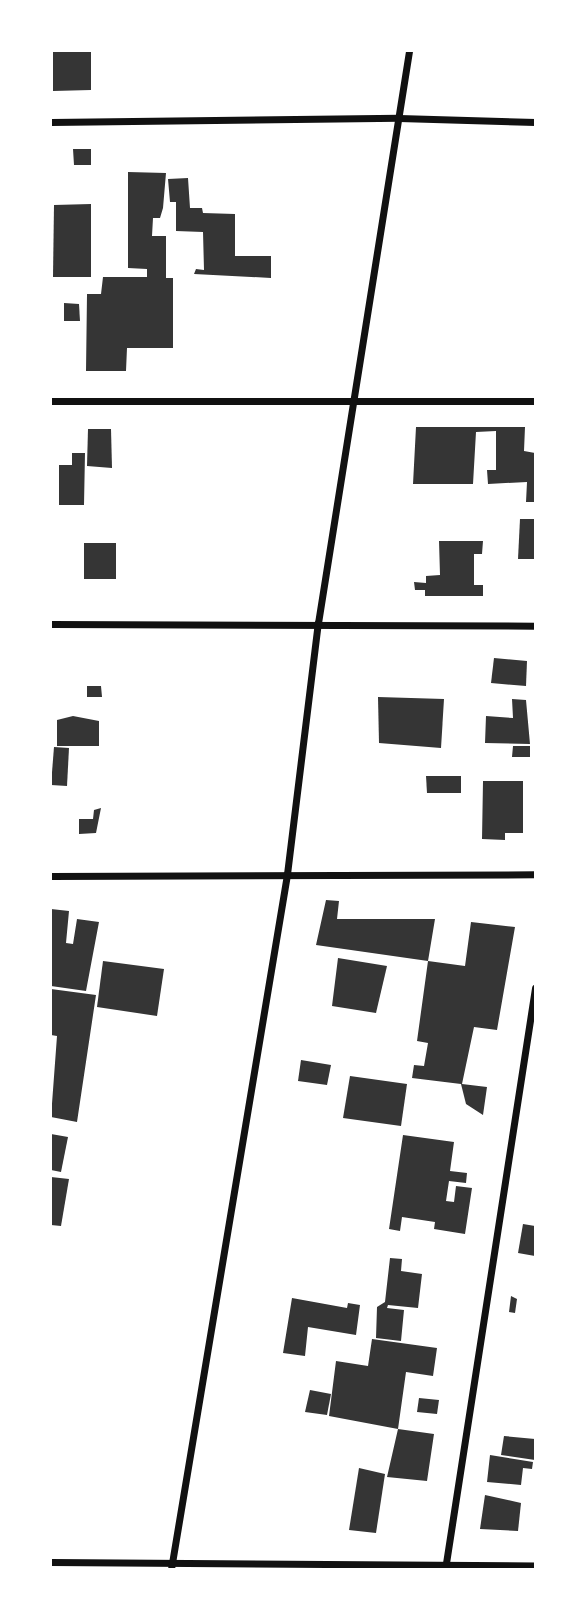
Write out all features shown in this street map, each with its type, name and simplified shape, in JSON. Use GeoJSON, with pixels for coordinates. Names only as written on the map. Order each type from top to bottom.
{"type":"FeatureCollection","features":[{"type":"Feature","properties":{"kind":"street"},"geometry":{"type":"LineString","coordinates":[[171,1567],[287,874],[318,623],[409,51]]}},
{"type":"Feature","properties":{"kind":"street"},"geometry":{"type":"LineString","coordinates":[[51,122],[399,118],[535,122]]}},
{"type":"Feature","properties":{"kind":"street"},"geometry":{"type":"LineString","coordinates":[[51,401],[535,401]]}},
{"type":"Feature","properties":{"kind":"street"},"geometry":{"type":"LineString","coordinates":[[51,624],[318,623],[535,626]]}},
{"type":"Feature","properties":{"kind":"street"},"geometry":{"type":"LineString","coordinates":[[51,876],[535,874]]}},
{"type":"Feature","properties":{"kind":"street"},"geometry":{"type":"LineString","coordinates":[[446,1563],[535,988]]}},
{"type":"Feature","properties":{"kind":"street"},"geometry":{"type":"LineString","coordinates":[[51,1562],[171,1567],[535,1564]]}},
{"type":"Feature","properties":{"kind":"building"},"geometry":{"type":"Polygon","coordinates":[[[53,51],[91,51],[91,90],[53,91],[53,51]]]}},
{"type":"Feature","properties":{"kind":"building"},"geometry":{"type":"Polygon","coordinates":[[[73,149],[91,149],[91,165],[74,165],[73,149]]]}},
{"type":"Feature","properties":{"kind":"building"},"geometry":{"type":"Polygon","coordinates":[[[128,172],[166,173],[163,208],[160,218],[153,218],[152,236],[166,236],[166,278],[173,278],[173,348],[127,348],[126,371],[86,371],[87,294],[101,294],[103,277],[147,277],[147,269],[128,268],[128,172]]]}},
{"type":"Feature","properties":{"kind":"building"},"geometry":{"type":"Polygon","coordinates":[[[188,178],[190,208],[202,208],[203,213],[235,214],[235,256],[271,256],[271,278],[194,274],[196,269],[204,270],[203,232],[176,231],[176,202],[170,202],[168,179],[188,178]]]}},
{"type":"Feature","properties":{"kind":"building"},"geometry":{"type":"Polygon","coordinates":[[[91,204],[91,277],[53,277],[54,205],[91,204]]]}},
{"type":"Feature","properties":{"kind":"building"},"geometry":{"type":"Polygon","coordinates":[[[64,303],[79,304],[80,321],[64,321],[64,303]]]}},
{"type":"Feature","properties":{"kind":"building"},"geometry":{"type":"Polygon","coordinates":[[[416,427],[525,427],[524,451],[535,453],[535,502],[526,502],[527,482],[488,484],[487,470],[496,470],[496,431],[476,432],[473,484],[413,484],[416,427]]]}},
{"type":"Feature","properties":{"kind":"building"},"geometry":{"type":"Polygon","coordinates":[[[88,429],[111,429],[112,468],[87,466],[88,429]]]}},
{"type":"Feature","properties":{"kind":"building"},"geometry":{"type":"Polygon","coordinates":[[[72,453],[85,453],[84,505],[59,505],[59,465],[72,465],[72,453]]]}},
{"type":"Feature","properties":{"kind":"building"},"geometry":{"type":"Polygon","coordinates":[[[520,519],[535,519],[535,559],[518,559],[520,519]]]}},
{"type":"Feature","properties":{"kind":"building"},"geometry":{"type":"Polygon","coordinates":[[[439,541],[483,541],[482,554],[474,554],[474,585],[483,585],[483,596],[425,596],[425,590],[415,590],[414,582],[426,583],[426,576],[440,575],[439,541]]]}},
{"type":"Feature","properties":{"kind":"building"},"geometry":{"type":"Polygon","coordinates":[[[84,543],[116,543],[116,579],[84,579],[84,543]]]}},
{"type":"Feature","properties":{"kind":"building"},"geometry":{"type":"Polygon","coordinates":[[[494,658],[527,661],[526,686],[491,683],[494,658]]]}},
{"type":"Feature","properties":{"kind":"building"},"geometry":{"type":"Polygon","coordinates":[[[87,686],[101,686],[102,697],[87,697],[87,686]]]}},
{"type":"Feature","properties":{"kind":"building"},"geometry":{"type":"Polygon","coordinates":[[[378,697],[444,699],[441,748],[379,743],[378,697]]]}},
{"type":"Feature","properties":{"kind":"building"},"geometry":{"type":"Polygon","coordinates":[[[512,699],[526,700],[530,744],[485,743],[486,716],[513,718],[512,699]]]}},
{"type":"Feature","properties":{"kind":"building"},"geometry":{"type":"Polygon","coordinates":[[[73,716],[99,721],[99,746],[57,746],[57,720],[73,716]]]}},
{"type":"Feature","properties":{"kind":"building"},"geometry":{"type":"Polygon","coordinates":[[[513,746],[530,746],[530,757],[512,757],[513,746]]]}},
{"type":"Feature","properties":{"kind":"building"},"geometry":{"type":"Polygon","coordinates":[[[54,747],[69,748],[67,786],[51,785],[54,747]]]}},
{"type":"Feature","properties":{"kind":"building"},"geometry":{"type":"Polygon","coordinates":[[[426,776],[461,776],[461,793],[427,793],[426,776]]]}},
{"type":"Feature","properties":{"kind":"building"},"geometry":{"type":"Polygon","coordinates":[[[483,781],[523,781],[523,833],[505,833],[505,840],[482,839],[483,781]]]}},
{"type":"Feature","properties":{"kind":"building"},"geometry":{"type":"Polygon","coordinates":[[[101,808],[96,833],[79,834],[79,819],[93,819],[94,810],[101,808]]]}},
{"type":"Feature","properties":{"kind":"building"},"geometry":{"type":"Polygon","coordinates":[[[326,900],[339,901],[337,919],[435,919],[428,961],[316,945],[326,900]]]}},
{"type":"Feature","properties":{"kind":"building"},"geometry":{"type":"Polygon","coordinates":[[[51,909],[69,911],[66,943],[73,944],[77,919],[99,922],[86,991],[51,986],[51,909]]]}},
{"type":"Feature","properties":{"kind":"building"},"geometry":{"type":"Polygon","coordinates":[[[471,922],[515,927],[497,1030],[474,1027],[462,1084],[487,1087],[483,1115],[466,1104],[461,1084],[412,1078],[414,1065],[424,1066],[428,1043],[417,1041],[428,961],[465,966],[471,922]]]}},
{"type":"Feature","properties":{"kind":"building"},"geometry":{"type":"Polygon","coordinates":[[[338,958],[387,966],[376,1013],[332,1006],[338,958]]]}},
{"type":"Feature","properties":{"kind":"building"},"geometry":{"type":"Polygon","coordinates":[[[103,961],[164,969],[157,1016],[97,1007],[103,961]]]}},
{"type":"Feature","properties":{"kind":"building"},"geometry":{"type":"Polygon","coordinates":[[[51,989],[96,995],[77,1122],[51,1117],[57,1036],[51,1035],[51,989]]]}},
{"type":"Feature","properties":{"kind":"building"},"geometry":{"type":"Polygon","coordinates":[[[301,1060],[331,1065],[327,1085],[298,1081],[301,1060]]]}},
{"type":"Feature","properties":{"kind":"building"},"geometry":{"type":"Polygon","coordinates":[[[350,1076],[407,1084],[401,1126],[343,1118],[350,1076]]]}},
{"type":"Feature","properties":{"kind":"building"},"geometry":{"type":"Polygon","coordinates":[[[51,1134],[68,1137],[61,1172],[51,1170],[51,1134]]]}},
{"type":"Feature","properties":{"kind":"building"},"geometry":{"type":"Polygon","coordinates":[[[403,1135],[454,1142],[450,1171],[467,1173],[466,1183],[449,1181],[446,1201],[454,1202],[456,1186],[472,1188],[465,1234],[434,1229],[435,1222],[402,1217],[400,1231],[389,1229],[403,1135]]]}},
{"type":"Feature","properties":{"kind":"building"},"geometry":{"type":"Polygon","coordinates":[[[51,1177],[69,1179],[61,1226],[51,1225],[51,1177]]]}},
{"type":"Feature","properties":{"kind":"building"},"geometry":{"type":"Polygon","coordinates":[[[523,1224],[535,1226],[535,1256],[518,1253],[523,1224]]]}},
{"type":"Feature","properties":{"kind":"building"},"geometry":{"type":"Polygon","coordinates":[[[390,1258],[402,1259],[401,1271],[422,1274],[418,1308],[388,1305],[387,1308],[404,1310],[401,1341],[376,1338],[377,1307],[385,1302],[390,1258]]]}},
{"type":"Feature","properties":{"kind":"building"},"geometry":{"type":"Polygon","coordinates":[[[511,1296],[517,1299],[515,1313],[509,1312],[511,1296]]]}},
{"type":"Feature","properties":{"kind":"building"},"geometry":{"type":"Polygon","coordinates":[[[292,1298],[347,1308],[348,1303],[360,1305],[356,1335],[308,1327],[305,1356],[283,1353],[292,1298]]]}},
{"type":"Feature","properties":{"kind":"building"},"geometry":{"type":"Polygon","coordinates":[[[372,1339],[437,1348],[433,1376],[406,1372],[398,1429],[329,1416],[336,1361],[368,1366],[372,1339]]]}},
{"type":"Feature","properties":{"kind":"building"},"geometry":{"type":"Polygon","coordinates":[[[310,1390],[331,1394],[327,1415],[305,1412],[310,1390]]]}},
{"type":"Feature","properties":{"kind":"building"},"geometry":{"type":"Polygon","coordinates":[[[419,1398],[439,1400],[437,1414],[417,1412],[419,1398]]]}},
{"type":"Feature","properties":{"kind":"building"},"geometry":{"type":"Polygon","coordinates":[[[398,1429],[434,1434],[427,1481],[387,1477],[398,1429]]]}},
{"type":"Feature","properties":{"kind":"building"},"geometry":{"type":"Polygon","coordinates":[[[504,1436],[535,1439],[535,1460],[501,1455],[504,1436]]]}},
{"type":"Feature","properties":{"kind":"building"},"geometry":{"type":"Polygon","coordinates":[[[490,1455],[533,1462],[532,1469],[523,1468],[521,1485],[487,1482],[490,1455]]]}},
{"type":"Feature","properties":{"kind":"building"},"geometry":{"type":"Polygon","coordinates":[[[359,1468],[385,1474],[376,1533],[349,1530],[359,1468]]]}},
{"type":"Feature","properties":{"kind":"building"},"geometry":{"type":"Polygon","coordinates":[[[485,1495],[521,1503],[518,1531],[480,1529],[485,1495]]]}}]}
